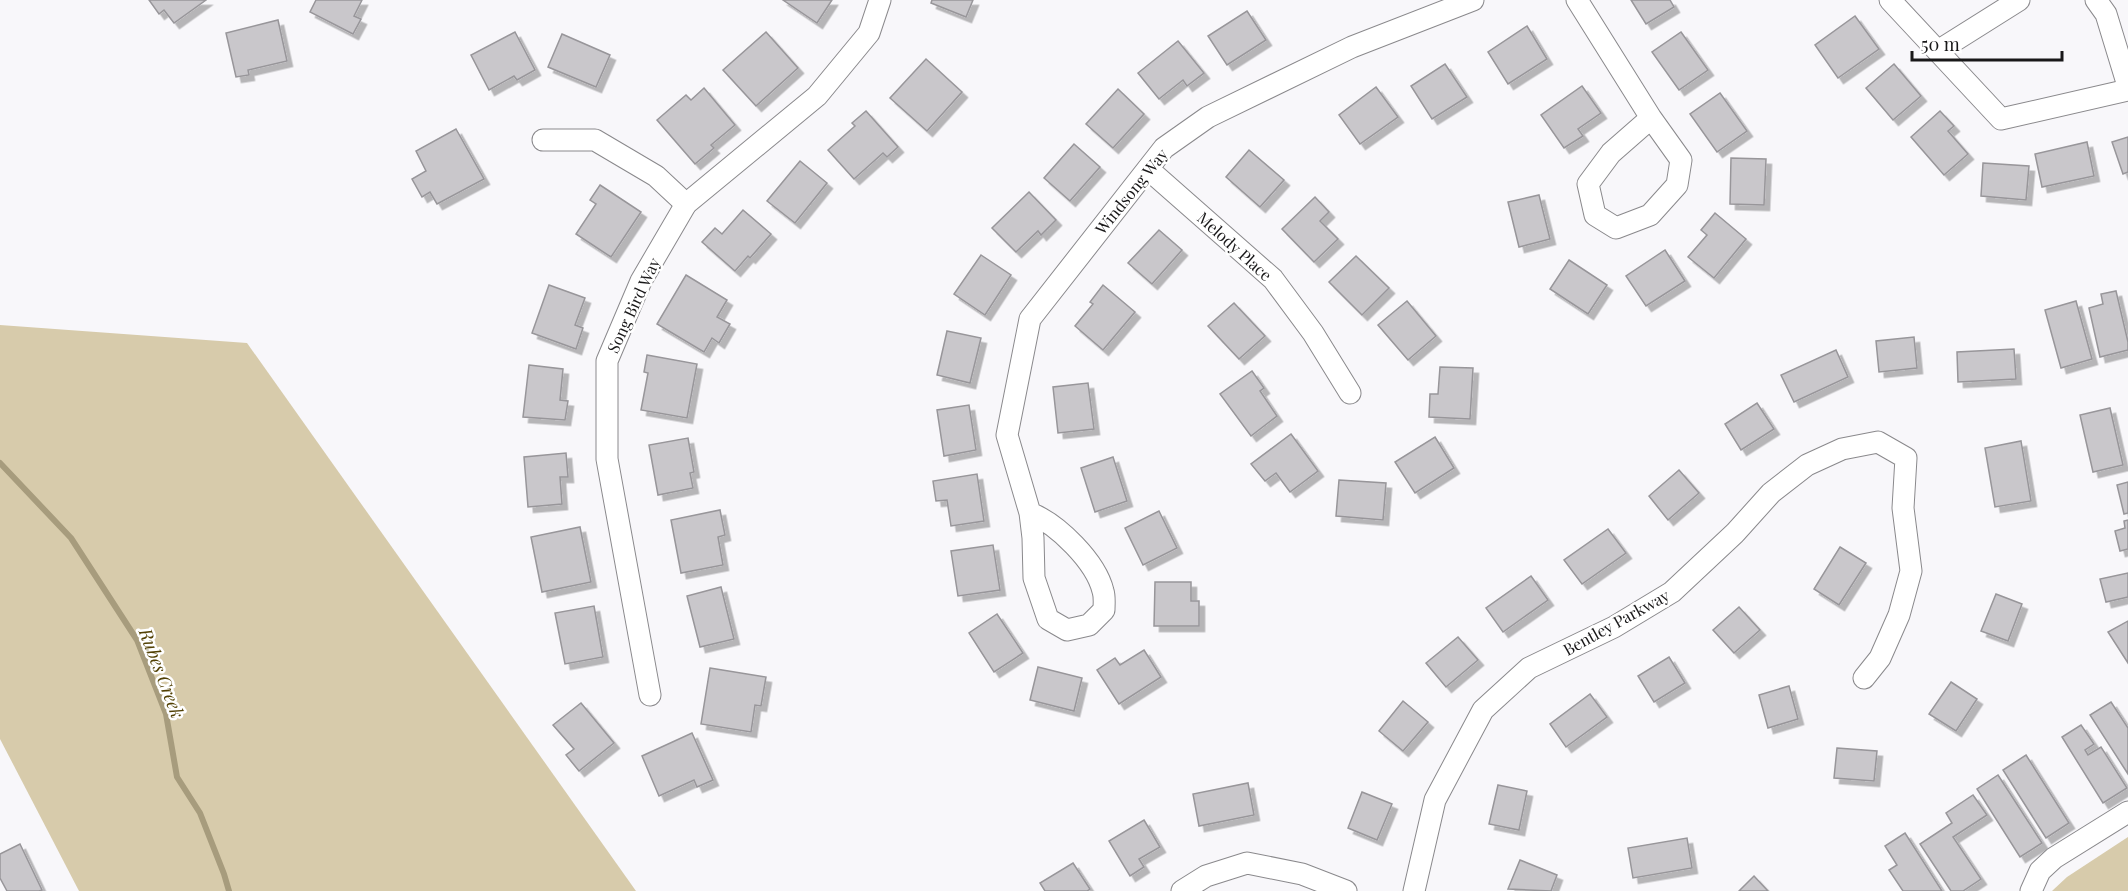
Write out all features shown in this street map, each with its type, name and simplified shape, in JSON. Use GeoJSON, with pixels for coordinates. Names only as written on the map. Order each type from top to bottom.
{"type":"FeatureCollection","features":[{"type":"Feature","properties":{"kind":"street","name":"Song Bird Way"},"geometry":{"type":"LineString","coordinates":[[650,695],[607,459],[607,361],[641,281],[686,204],[817,96],[869,33],[880,0]]}},
{"type":"Feature","properties":{"kind":"street","name":"Windsong Way"},"geometry":{"type":"LineString","coordinates":[[1030,513],[1046,519],[1061,533],[1088,562],[1100,580],[1104,594],[1104,610],[1089,625],[1067,630],[1048,619],[1034,578],[1030,513],[1007,435],[1030,319],[1164,148],[1208,117],[1352,46],[1473,0]]}},
{"type":"Feature","properties":{"kind":"street"},"geometry":{"type":"LineString","coordinates":[[1577,0],[1651,118],[1682,160],[1677,185],[1650,215],[1616,228],[1595,215],[1588,184],[1611,153],[1651,118]]}},
{"type":"Feature","properties":{"kind":"street"},"geometry":{"type":"LineString","coordinates":[[1890,0],[2001,119],[2128,88],[2106,14],[2096,0]]}},
{"type":"Feature","properties":{"kind":"street"},"geometry":{"type":"LineString","coordinates":[[1938,51],[2019,0]]}},
{"type":"Feature","properties":{"kind":"street"},"geometry":{"type":"LineString","coordinates":[[543,140],[595,141],[656,176],[686,204]]}},
{"type":"Feature","properties":{"kind":"street","name":"Melody Place"},"geometry":{"type":"LineString","coordinates":[[1148,169],[1273,279],[1313,333],[1350,393]]}},
{"type":"Feature","properties":{"kind":"street","name":"Bentley Parkway"},"geometry":{"type":"LineString","coordinates":[[1414,891],[1435,800],[1483,710],[1529,668],[1614,627],[1672,592],[1772,493],[1807,465],[1842,449],[1878,442],[1906,458],[1903,508],[1911,571],[1899,615],[1880,658],[1864,678]]}},
{"type":"Feature","properties":{"kind":"street"},"geometry":{"type":"LineString","coordinates":[[2031,891],[2040,870],[2054,858],[2128,812]]}},
{"type":"Feature","properties":{"kind":"street"},"geometry":{"type":"LineString","coordinates":[[1182,891],[1206,876],[1247,863],[1302,874],[1346,891]]}},
{"type":"Feature","properties":{"kind":"shaded area"},"geometry":{"type":"Polygon","coordinates":[[[0,325],[247,343],[636,891],[79,891],[0,739],[0,325]]]}},
{"type":"Feature","properties":{"kind":"shaded area"},"geometry":{"type":"Polygon","coordinates":[[[2128,837],[2128,891],[2052,891],[2067,877],[2128,837]]]}},
{"type":"Feature","properties":{"kind":"building"},"geometry":{"type":"Polygon","coordinates":[[[149,0],[206,0],[174,23],[164,10],[159,14],[149,0]]]}},
{"type":"Feature","properties":{"kind":"building"},"geometry":{"type":"Polygon","coordinates":[[[316,0],[362,0],[354,16],[361,19],[353,34],[310,12],[316,0]]]}},
{"type":"Feature","properties":{"kind":"building"},"geometry":{"type":"Polygon","coordinates":[[[783,0],[832,0],[817,23],[783,0]]]}},
{"type":"Feature","properties":{"kind":"building"},"geometry":{"type":"Polygon","coordinates":[[[932,0],[973,0],[966,17],[931,3],[932,0]]]}},
{"type":"Feature","properties":{"kind":"building"},"geometry":{"type":"Polygon","coordinates":[[[1631,0],[1670,0],[1674,7],[1646,24],[1631,0]]]}},
{"type":"Feature","properties":{"kind":"building"},"geometry":{"type":"Polygon","coordinates":[[[1247,11],[1266,40],[1227,65],[1208,36],[1247,11]]]}},
{"type":"Feature","properties":{"kind":"building"},"geometry":{"type":"Polygon","coordinates":[[[1855,16],[1879,49],[1838,78],[1815,45],[1855,16]]]}},
{"type":"Feature","properties":{"kind":"building"},"geometry":{"type":"Polygon","coordinates":[[[278,20],[287,61],[248,70],[249,75],[236,77],[226,33],[278,20]]]}},
{"type":"Feature","properties":{"kind":"building"},"geometry":{"type":"Polygon","coordinates":[[[1527,26],[1547,59],[1508,84],[1488,52],[1527,26]]]}},
{"type":"Feature","properties":{"kind":"building"},"geometry":{"type":"Polygon","coordinates":[[[515,32],[535,70],[517,80],[514,76],[489,90],[471,55],[515,32]]]}},
{"type":"Feature","properties":{"kind":"building"},"geometry":{"type":"Polygon","coordinates":[[[766,32],[798,68],[756,106],[723,70],[766,32]]]}},
{"type":"Feature","properties":{"kind":"building"},"geometry":{"type":"Polygon","coordinates":[[[1681,32],[1708,70],[1679,90],[1652,52],[1681,32]]]}},
{"type":"Feature","properties":{"kind":"building"},"geometry":{"type":"Polygon","coordinates":[[[562,34],[610,55],[596,87],[548,67],[562,34]]]}},
{"type":"Feature","properties":{"kind":"building"},"geometry":{"type":"Polygon","coordinates":[[[1178,41],[1204,73],[1187,86],[1183,80],[1159,99],[1138,73],[1178,41]]]}},
{"type":"Feature","properties":{"kind":"building"},"geometry":{"type":"Polygon","coordinates":[[[926,59],[962,92],[927,131],[890,98],[926,59]]]}},
{"type":"Feature","properties":{"kind":"building"},"geometry":{"type":"Polygon","coordinates":[[[1445,64],[1467,97],[1432,119],[1411,86],[1445,64]]]}},
{"type":"Feature","properties":{"kind":"building"},"geometry":{"type":"Polygon","coordinates":[[[1894,64],[1921,96],[1893,120],[1866,88],[1894,64]]]}},
{"type":"Feature","properties":{"kind":"building"},"geometry":{"type":"Polygon","coordinates":[[[1582,86],[1601,113],[1578,129],[1583,136],[1564,148],[1541,115],[1582,86]]]}},
{"type":"Feature","properties":{"kind":"building"},"geometry":{"type":"Polygon","coordinates":[[[1376,87],[1398,117],[1360,144],[1339,115],[1376,87]]]}},
{"type":"Feature","properties":{"kind":"building"},"geometry":{"type":"Polygon","coordinates":[[[704,88],[735,125],[711,145],[714,148],[695,164],[657,120],[686,95],[691,100],[704,88]]]}},
{"type":"Feature","properties":{"kind":"building"},"geometry":{"type":"Polygon","coordinates":[[[1118,89],[1144,114],[1113,148],[1086,124],[1118,89]]]}},
{"type":"Feature","properties":{"kind":"building"},"geometry":{"type":"Polygon","coordinates":[[[1720,93],[1747,131],[1717,152],[1690,114],[1720,93]]]}},
{"type":"Feature","properties":{"kind":"building"},"geometry":{"type":"Polygon","coordinates":[[[866,111],[898,147],[887,157],[883,153],[854,179],[828,150],[855,126],[852,123],[866,111]]]}},
{"type":"Feature","properties":{"kind":"building"},"geometry":{"type":"Polygon","coordinates":[[[1940,111],[1954,126],[1948,131],[1968,154],[1944,175],[1911,137],[1940,111]]]}},
{"type":"Feature","properties":{"kind":"building"},"geometry":{"type":"Polygon","coordinates":[[[456,129],[484,179],[437,204],[430,192],[422,197],[412,179],[426,171],[416,151],[456,129]]]}},
{"type":"Feature","properties":{"kind":"building"},"geometry":{"type":"Polygon","coordinates":[[[2128,137],[2128,172],[2123,174],[2112,142],[2128,137]]]}},
{"type":"Feature","properties":{"kind":"building"},"geometry":{"type":"Polygon","coordinates":[[[2087,142],[2094,176],[2042,187],[2035,154],[2087,142]]]}},
{"type":"Feature","properties":{"kind":"building"},"geometry":{"type":"Polygon","coordinates":[[[1074,144],[1100,167],[1070,201],[1044,178],[1074,144]]]}},
{"type":"Feature","properties":{"kind":"building"},"geometry":{"type":"Polygon","coordinates":[[[1249,150],[1284,180],[1260,207],[1226,177],[1249,150]]]}},
{"type":"Feature","properties":{"kind":"building"},"geometry":{"type":"Polygon","coordinates":[[[1731,158],[1766,159],[1764,205],[1730,204],[1731,158]]]}},
{"type":"Feature","properties":{"kind":"building"},"geometry":{"type":"Polygon","coordinates":[[[800,161],[827,183],[795,223],[767,201],[800,161]]]}},
{"type":"Feature","properties":{"kind":"building"},"geometry":{"type":"Polygon","coordinates":[[[1983,163],[2029,166],[2026,200],[1981,196],[1983,163]]]}},
{"type":"Feature","properties":{"kind":"building"},"geometry":{"type":"Polygon","coordinates":[[[600,185],[641,212],[611,257],[576,234],[596,204],[590,200],[600,185]]]}},
{"type":"Feature","properties":{"kind":"building"},"geometry":{"type":"Polygon","coordinates":[[[1029,192],[1056,220],[1041,235],[1038,231],[1016,252],[992,228],[1029,192]]]}},
{"type":"Feature","properties":{"kind":"building"},"geometry":{"type":"Polygon","coordinates":[[[1539,195],[1550,239],[1519,247],[1508,202],[1539,195]]]}},
{"type":"Feature","properties":{"kind":"building"},"geometry":{"type":"Polygon","coordinates":[[[1315,197],[1329,212],[1320,221],[1338,239],[1314,262],[1282,229],[1315,197]]]}},
{"type":"Feature","properties":{"kind":"building"},"geometry":{"type":"Polygon","coordinates":[[[743,210],[771,234],[735,271],[702,242],[715,228],[722,234],[743,210]]]}},
{"type":"Feature","properties":{"kind":"building"},"geometry":{"type":"Polygon","coordinates":[[[1715,213],[1746,239],[1714,278],[1688,257],[1707,235],[1701,230],[1715,213]]]}},
{"type":"Feature","properties":{"kind":"building"},"geometry":{"type":"Polygon","coordinates":[[[1159,230],[1182,250],[1152,284],[1128,263],[1159,230]]]}},
{"type":"Feature","properties":{"kind":"building"},"geometry":{"type":"Polygon","coordinates":[[[1665,250],[1685,281],[1646,306],[1626,276],[1665,250]]]}},
{"type":"Feature","properties":{"kind":"building"},"geometry":{"type":"Polygon","coordinates":[[[981,255],[1011,275],[985,315],[954,294],[981,255]]]}},
{"type":"Feature","properties":{"kind":"building"},"geometry":{"type":"Polygon","coordinates":[[[1356,256],[1389,288],[1362,315],[1329,282],[1356,256]]]}},
{"type":"Feature","properties":{"kind":"building"},"geometry":{"type":"Polygon","coordinates":[[[1569,260],[1607,285],[1588,314],[1550,289],[1569,260]]]}},
{"type":"Feature","properties":{"kind":"building"},"geometry":{"type":"Polygon","coordinates":[[[686,275],[727,300],[717,317],[730,324],[719,343],[712,338],[704,352],[657,324],[686,275]]]}},
{"type":"Feature","properties":{"kind":"building"},"geometry":{"type":"Polygon","coordinates":[[[549,285],[585,298],[575,325],[583,328],[576,349],[532,333],[549,285]]]}},
{"type":"Feature","properties":{"kind":"building"},"geometry":{"type":"Polygon","coordinates":[[[1103,285],[1135,312],[1103,350],[1075,326],[1093,304],[1090,302],[1103,285]]]}},
{"type":"Feature","properties":{"kind":"building"},"geometry":{"type":"Polygon","coordinates":[[[2116,291],[2128,350],[2100,357],[2089,308],[2103,304],[2101,294],[2116,291]]]}},
{"type":"Feature","properties":{"kind":"building"},"geometry":{"type":"Polygon","coordinates":[[[1407,301],[1436,336],[1408,360],[1378,325],[1407,301]]]}},
{"type":"Feature","properties":{"kind":"building"},"geometry":{"type":"Polygon","coordinates":[[[2076,301],[2092,359],[2061,368],[2045,310],[2076,301]]]}},
{"type":"Feature","properties":{"kind":"building"},"geometry":{"type":"Polygon","coordinates":[[[1234,303],[1265,336],[1239,359],[1208,326],[1234,303]]]}},
{"type":"Feature","properties":{"kind":"building"},"geometry":{"type":"Polygon","coordinates":[[[947,331],[981,338],[970,383],[937,375],[947,331]]]}},
{"type":"Feature","properties":{"kind":"building"},"geometry":{"type":"Polygon","coordinates":[[[1914,337],[1917,368],[1879,372],[1876,341],[1914,337]]]}},
{"type":"Feature","properties":{"kind":"building"},"geometry":{"type":"Polygon","coordinates":[[[2014,349],[2016,379],[1958,382],[1957,352],[2014,349]]]}},
{"type":"Feature","properties":{"kind":"building"},"geometry":{"type":"Polygon","coordinates":[[[1836,350],[1848,377],[1794,402],[1781,375],[1836,350]]]}},
{"type":"Feature","properties":{"kind":"building"},"geometry":{"type":"Polygon","coordinates":[[[647,355],[697,364],[687,418],[641,410],[648,373],[644,372],[647,355]]]}},
{"type":"Feature","properties":{"kind":"building"},"geometry":{"type":"Polygon","coordinates":[[[529,365],[563,369],[560,400],[568,401],[565,420],[523,417],[529,365]]]}},
{"type":"Feature","properties":{"kind":"building"},"geometry":{"type":"Polygon","coordinates":[[[1440,367],[1473,368],[1470,419],[1429,417],[1430,394],[1438,394],[1440,367]]]}},
{"type":"Feature","properties":{"kind":"building"},"geometry":{"type":"Polygon","coordinates":[[[1252,371],[1264,388],[1260,391],[1277,416],[1251,436],[1220,394],[1252,371]]]}},
{"type":"Feature","properties":{"kind":"building"},"geometry":{"type":"Polygon","coordinates":[[[1088,383],[1094,429],[1058,433],[1053,387],[1088,383]]]}},
{"type":"Feature","properties":{"kind":"building"},"geometry":{"type":"Polygon","coordinates":[[[1757,403],[1774,429],[1741,450],[1725,424],[1757,403]]]}},
{"type":"Feature","properties":{"kind":"building"},"geometry":{"type":"Polygon","coordinates":[[[969,405],[976,450],[944,456],[937,410],[969,405]]]}},
{"type":"Feature","properties":{"kind":"building"},"geometry":{"type":"Polygon","coordinates":[[[2110,408],[2123,465],[2093,472],[2080,415],[2110,408]]]}},
{"type":"Feature","properties":{"kind":"building"},"geometry":{"type":"Polygon","coordinates":[[[1291,434],[1318,471],[1290,492],[1276,473],[1265,481],[1251,464],[1291,434]]]}},
{"type":"Feature","properties":{"kind":"building"},"geometry":{"type":"Polygon","coordinates":[[[1435,437],[1454,468],[1415,493],[1395,462],[1435,437]]]}},
{"type":"Feature","properties":{"kind":"building"},"geometry":{"type":"Polygon","coordinates":[[[688,438],[694,472],[690,473],[693,488],[658,495],[649,445],[688,438]]]}},
{"type":"Feature","properties":{"kind":"building"},"geometry":{"type":"Polygon","coordinates":[[[2021,441],[2031,501],[1995,507],[1985,448],[2021,441]]]}},
{"type":"Feature","properties":{"kind":"building"},"geometry":{"type":"Polygon","coordinates":[[[566,453],[568,477],[560,477],[562,504],[528,507],[524,457],[566,453]]]}},
{"type":"Feature","properties":{"kind":"building"},"geometry":{"type":"Polygon","coordinates":[[[1113,457],[1127,501],[1095,512],[1081,468],[1113,457]]]}},
{"type":"Feature","properties":{"kind":"building"},"geometry":{"type":"Polygon","coordinates":[[[1679,470],[1699,493],[1668,520],[1649,496],[1679,470]]]}},
{"type":"Feature","properties":{"kind":"building"},"geometry":{"type":"Polygon","coordinates":[[[977,474],[984,521],[951,526],[947,500],[936,501],[933,481],[977,474]]]}},
{"type":"Feature","properties":{"kind":"building"},"geometry":{"type":"Polygon","coordinates":[[[1339,480],[1386,483],[1383,520],[1336,516],[1339,480]]]}},
{"type":"Feature","properties":{"kind":"building"},"geometry":{"type":"Polygon","coordinates":[[[2128,482],[2128,513],[2124,514],[2117,485],[2128,482]]]}},
{"type":"Feature","properties":{"kind":"building"},"geometry":{"type":"Polygon","coordinates":[[[720,510],[725,535],[718,537],[723,565],[681,573],[671,520],[720,510]]]}},
{"type":"Feature","properties":{"kind":"building"},"geometry":{"type":"Polygon","coordinates":[[[1159,511],[1177,548],[1143,565],[1125,528],[1159,511]]]}},
{"type":"Feature","properties":{"kind":"building"},"geometry":{"type":"Polygon","coordinates":[[[2128,520],[2128,549],[2120,551],[2115,531],[2125,528],[2124,521],[2128,520]]]}},
{"type":"Feature","properties":{"kind":"building"},"geometry":{"type":"Polygon","coordinates":[[[580,527],[591,582],[542,592],[531,537],[580,527]]]}},
{"type":"Feature","properties":{"kind":"building"},"geometry":{"type":"Polygon","coordinates":[[[1608,529],[1626,553],[1582,584],[1564,560],[1608,529]]]}},
{"type":"Feature","properties":{"kind":"building"},"geometry":{"type":"Polygon","coordinates":[[[993,545],[1000,590],[958,596],[951,551],[993,545]]]}},
{"type":"Feature","properties":{"kind":"building"},"geometry":{"type":"Polygon","coordinates":[[[1840,547],[1866,563],[1839,605],[1814,589],[1840,547]]]}},
{"type":"Feature","properties":{"kind":"building"},"geometry":{"type":"Polygon","coordinates":[[[2128,573],[2128,597],[2106,602],[2100,579],[2128,573]]]}},
{"type":"Feature","properties":{"kind":"building"},"geometry":{"type":"Polygon","coordinates":[[[1531,576],[1548,600],[1503,632],[1486,608],[1531,576]]]}},
{"type":"Feature","properties":{"kind":"building"},"geometry":{"type":"Polygon","coordinates":[[[1155,582],[1191,582],[1191,601],[1199,601],[1199,626],[1154,626],[1155,582]]]}},
{"type":"Feature","properties":{"kind":"building"},"geometry":{"type":"Polygon","coordinates":[[[721,587],[734,639],[700,647],[687,596],[721,587]]]}},
{"type":"Feature","properties":{"kind":"building"},"geometry":{"type":"Polygon","coordinates":[[[1996,594],[2022,604],[2008,641],[1981,631],[1996,594]]]}},
{"type":"Feature","properties":{"kind":"building"},"geometry":{"type":"Polygon","coordinates":[[[594,606],[603,657],[565,664],[555,613],[594,606]]]}},
{"type":"Feature","properties":{"kind":"building"},"geometry":{"type":"Polygon","coordinates":[[[1739,607],[1760,630],[1734,653],[1713,630],[1739,607]]]}},
{"type":"Feature","properties":{"kind":"building"},"geometry":{"type":"Polygon","coordinates":[[[997,614],[1023,653],[994,672],[969,633],[997,614]]]}},
{"type":"Feature","properties":{"kind":"building"},"geometry":{"type":"Polygon","coordinates":[[[2128,621],[2128,663],[2108,632],[2128,621]]]}},
{"type":"Feature","properties":{"kind":"building"},"geometry":{"type":"Polygon","coordinates":[[[1458,637],[1478,660],[1446,687],[1426,663],[1458,637]]]}},
{"type":"Feature","properties":{"kind":"building"},"geometry":{"type":"Polygon","coordinates":[[[1144,650],[1161,677],[1119,704],[1097,670],[1115,658],[1120,665],[1144,650]]]}},
{"type":"Feature","properties":{"kind":"building"},"geometry":{"type":"Polygon","coordinates":[[[1669,657],[1685,683],[1654,702],[1638,676],[1669,657]]]}},
{"type":"Feature","properties":{"kind":"building"},"geometry":{"type":"Polygon","coordinates":[[[1038,667],[1082,678],[1074,711],[1030,700],[1038,667]]]}},
{"type":"Feature","properties":{"kind":"building"},"geometry":{"type":"Polygon","coordinates":[[[710,668],[766,677],[761,706],[755,705],[751,732],[701,724],[710,668]]]}},
{"type":"Feature","properties":{"kind":"building"},"geometry":{"type":"Polygon","coordinates":[[[1951,682],[1977,699],[1956,731],[1929,714],[1951,682]]]}},
{"type":"Feature","properties":{"kind":"building"},"geometry":{"type":"Polygon","coordinates":[[[1789,686],[1798,719],[1768,728],[1759,695],[1789,686]]]}},
{"type":"Feature","properties":{"kind":"building"},"geometry":{"type":"Polygon","coordinates":[[[1590,694],[1607,717],[1566,747],[1550,724],[1590,694]]]}},
{"type":"Feature","properties":{"kind":"building"},"geometry":{"type":"Polygon","coordinates":[[[1403,701],[1428,722],[1403,751],[1379,731],[1403,701]]]}},
{"type":"Feature","properties":{"kind":"building"},"geometry":{"type":"Polygon","coordinates":[[[2111,702],[2128,728],[2128,774],[2090,715],[2111,702]]]}},
{"type":"Feature","properties":{"kind":"building"},"geometry":{"type":"Polygon","coordinates":[[[581,703],[614,743],[579,771],[566,755],[574,749],[553,725],[581,703]]]}},
{"type":"Feature","properties":{"kind":"building"},"geometry":{"type":"Polygon","coordinates":[[[2081,725],[2094,744],[2085,750],[2088,755],[2101,747],[2127,788],[2103,803],[2062,737],[2081,725]]]}},
{"type":"Feature","properties":{"kind":"building"},"geometry":{"type":"Polygon","coordinates":[[[692,733],[713,780],[697,787],[694,780],[659,796],[642,756],[692,733]]]}},
{"type":"Feature","properties":{"kind":"building"},"geometry":{"type":"Polygon","coordinates":[[[1837,748],[1877,751],[1874,781],[1834,778],[1837,748]]]}},
{"type":"Feature","properties":{"kind":"building"},"geometry":{"type":"Polygon","coordinates":[[[2026,755],[2069,823],[2046,838],[2003,770],[2026,755]]]}},
{"type":"Feature","properties":{"kind":"building"},"geometry":{"type":"Polygon","coordinates":[[[1998,775],[2042,843],[2020,857],[1977,789],[1998,775]]]}},
{"type":"Feature","properties":{"kind":"building"},"geometry":{"type":"Polygon","coordinates":[[[1248,783],[1254,815],[1199,826],[1193,794],[1248,783]]]}},
{"type":"Feature","properties":{"kind":"building"},"geometry":{"type":"Polygon","coordinates":[[[1498,785],[1527,791],[1519,830],[1489,824],[1498,785]]]}},
{"type":"Feature","properties":{"kind":"building"},"geometry":{"type":"Polygon","coordinates":[[[1362,792],[1392,804],[1377,840],[1348,828],[1362,792]]]}},
{"type":"Feature","properties":{"kind":"building"},"geometry":{"type":"Polygon","coordinates":[[[1973,795],[1987,815],[1953,837],[1981,879],[1963,891],[1951,891],[1920,844],[1952,823],[1946,813],[1973,795]]]}},
{"type":"Feature","properties":{"kind":"building"},"geometry":{"type":"Polygon","coordinates":[[[1144,820],[1160,847],[1139,859],[1144,867],[1130,876],[1109,841],[1144,820]]]}},
{"type":"Feature","properties":{"kind":"building"},"geometry":{"type":"Polygon","coordinates":[[[1905,833],[1942,891],[1903,891],[1889,870],[1897,865],[1885,846],[1905,833]]]}},
{"type":"Feature","properties":{"kind":"building"},"geometry":{"type":"Polygon","coordinates":[[[1687,838],[1692,868],[1633,878],[1628,848],[1687,838]]]}},
{"type":"Feature","properties":{"kind":"building"},"geometry":{"type":"Polygon","coordinates":[[[20,844],[42,890],[7,891],[0,878],[0,854],[20,844]]]}},
{"type":"Feature","properties":{"kind":"building"},"geometry":{"type":"Polygon","coordinates":[[[1520,860],[1557,875],[1551,891],[1508,889],[1520,860]]]}},
{"type":"Feature","properties":{"kind":"building"},"geometry":{"type":"Polygon","coordinates":[[[1073,863],[1090,889],[1087,891],[1045,891],[1040,883],[1073,863]]]}},
{"type":"Feature","properties":{"kind":"building"},"geometry":{"type":"Polygon","coordinates":[[[1754,876],[1768,891],[1739,891],[1754,876]]]}},
{"type":"Feature","properties":{"kind":"waterway","name":"Rubes Creek"},"geometry":{"type":"LineString","coordinates":[[0,463],[71,538],[137,640],[166,714],[177,777],[200,813],[229,891]]}}]}
